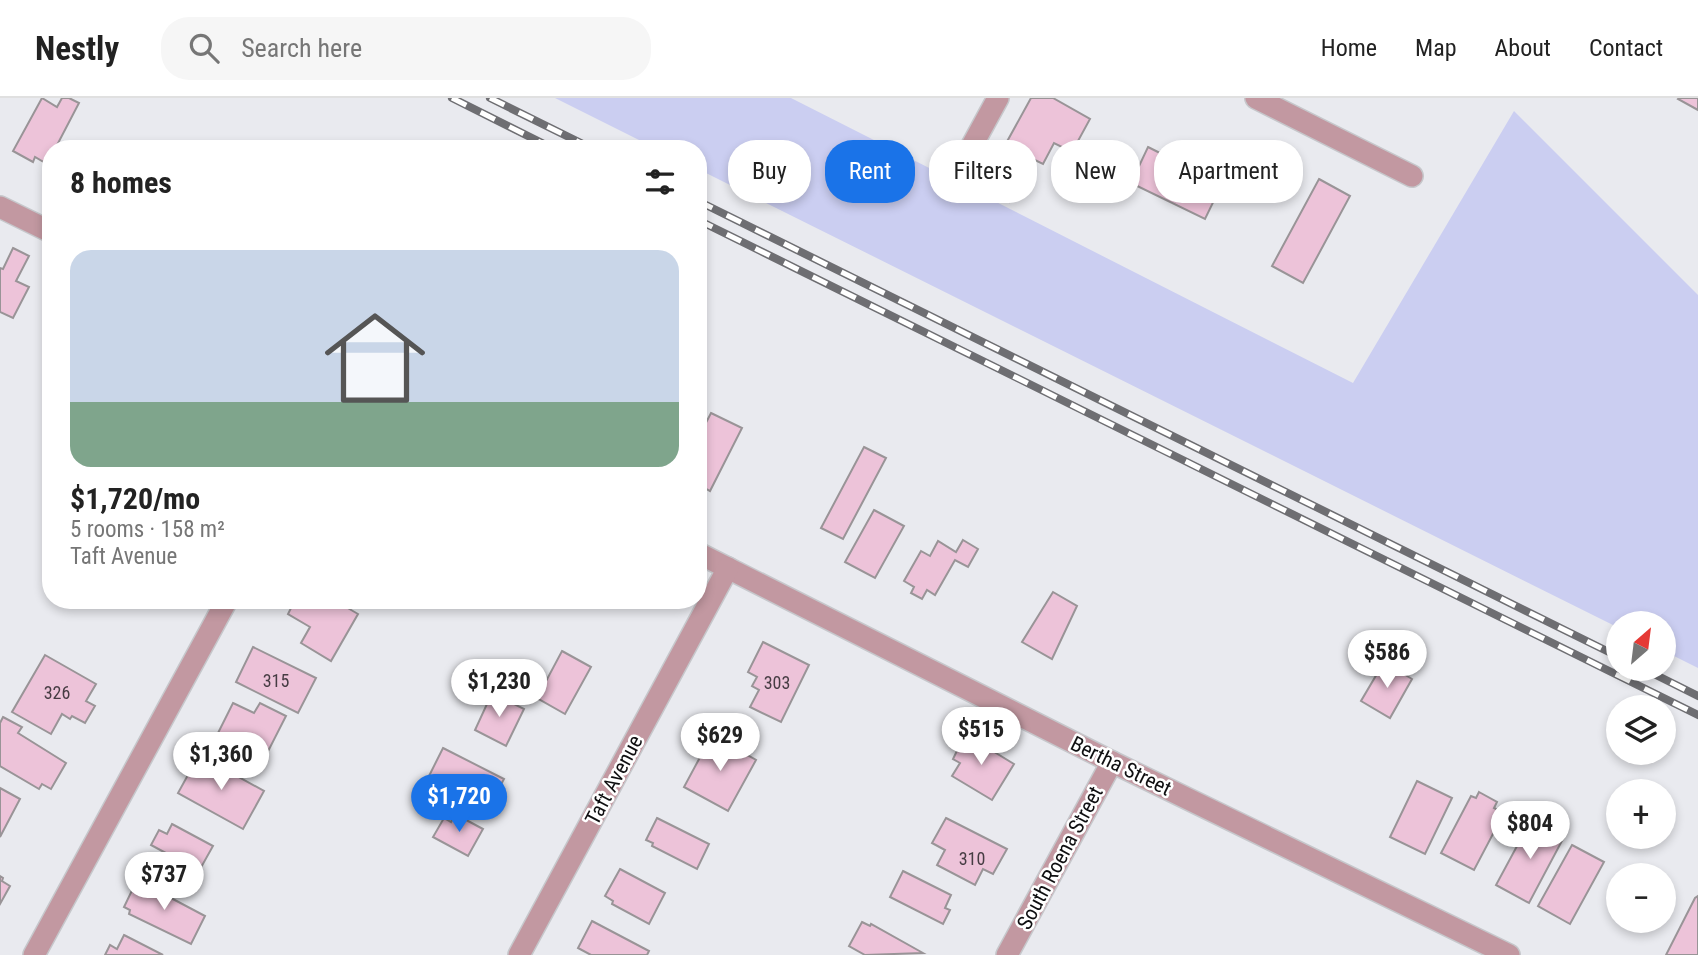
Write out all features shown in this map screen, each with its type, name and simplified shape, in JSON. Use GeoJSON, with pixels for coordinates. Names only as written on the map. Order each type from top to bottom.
{"type":"FeatureCollection","features":[{"type":"Feature","properties":{"kind":"street"},"geometry":{"type":"LineString","coordinates":[[975,140],[998,98]]}},
{"type":"Feature","properties":{"kind":"street"},"geometry":{"type":"LineString","coordinates":[[1256,98],[1412,176]]}},
{"type":"Feature","properties":{"kind":"street"},"geometry":{"type":"LineString","coordinates":[[0,207],[42,228]]}},
{"type":"Feature","properties":{"kind":"street","name":"Bertha Street"},"geometry":{"type":"LineString","coordinates":[[707,558],[1112,762],[1509,955]]}},
{"type":"Feature","properties":{"kind":"street","name":"Taft Avenue"},"geometry":{"type":"LineString","coordinates":[[707,607],[728,568]]}},
{"type":"Feature","properties":{"kind":"street"},"geometry":{"type":"LineString","coordinates":[[34,955],[222,609]]}},
{"type":"Feature","properties":{"kind":"street","name":"Taft Avenue"},"geometry":{"type":"LineString","coordinates":[[519,955],[706,609]]}},
{"type":"Feature","properties":{"kind":"street","name":"South Roena Street"},"geometry":{"type":"LineString","coordinates":[[1007,955],[1112,762]]}},
{"type":"Feature","properties":{"kind":"shaded area"},"geometry":{"type":"Polygon","coordinates":[[[555,98],[791,98],[874,140],[825,140],[825,203],[915,203],[915,161],[929,168],[929,203],[998,203],[1353,383],[1514,111],[1698,295],[1698,668],[1676,657],[1676,611],[1606,611],[1606,622],[766,203],[811,203],[811,140],[728,140],[728,184],[707,173],[707,140],[639,140],[555,98]]]}},
{"type":"Feature","properties":{"kind":"building"},"geometry":{"type":"Polygon","coordinates":[[[42,98],[57,107],[62,98],[79,103],[60,140],[42,140],[42,161],[35,157],[33,162],[13,151],[42,98]]]}},
{"type":"Feature","properties":{"kind":"building"},"geometry":{"type":"Polygon","coordinates":[[[1031,98],[1053,98],[1090,119],[1079,140],[1051,140],[1051,149],[1043,164],[1037,161],[1037,140],[1008,140],[1031,98]]]}},
{"type":"Feature","properties":{"kind":"building"},"geometry":{"type":"Polygon","coordinates":[[[1679,98],[1698,98],[1698,110],[1678,99],[1679,98]]]}},
{"type":"Feature","properties":{"kind":"building"},"geometry":{"type":"Polygon","coordinates":[[[1148,147],[1154,150],[1154,194],[1140,187],[1140,164],[1148,147]]]}},
{"type":"Feature","properties":{"kind":"building"},"geometry":{"type":"Polygon","coordinates":[[[1319,179],[1350,196],[1303,283],[1272,266],[1319,179]]]}},
{"type":"Feature","properties":{"kind":"building"},"geometry":{"type":"Polygon","coordinates":[[[1172,203],[1213,203],[1205,219],[1172,203]]]}},
{"type":"Feature","properties":{"kind":"building"},"geometry":{"type":"Polygon","coordinates":[[[13,248],[29,256],[16,281],[29,287],[13,318],[0,312],[0,268],[3,269],[13,248]]]}},
{"type":"Feature","properties":{"kind":"building"},"geometry":{"type":"Polygon","coordinates":[[[711,413],[742,428],[710,491],[707,489],[707,421],[711,413]]]}},
{"type":"Feature","properties":{"kind":"building"},"geometry":{"type":"Polygon","coordinates":[[[864,447],[886,458],[843,539],[821,528],[864,447]]]}},
{"type":"Feature","properties":{"kind":"building"},"geometry":{"type":"Polygon","coordinates":[[[874,510],[904,526],[875,578],[845,562],[874,510]]]}},
{"type":"Feature","properties":{"kind":"building"},"geometry":{"type":"Polygon","coordinates":[[[963,540],[978,549],[968,567],[955,560],[935,595],[927,590],[922,599],[911,593],[914,587],[904,581],[921,551],[930,556],[938,541],[956,552],[963,540]]]}},
{"type":"Feature","properties":{"kind":"building"},"geometry":{"type":"Polygon","coordinates":[[[1053,592],[1077,606],[1052,659],[1022,642],[1053,592]]]}},
{"type":"Feature","properties":{"kind":"building"},"geometry":{"type":"Polygon","coordinates":[[[290,609],[349,609],[358,614],[331,661],[301,643],[310,627],[288,614],[290,609]]]}},
{"type":"Feature","properties":{"kind":"building"},"geometry":{"type":"Polygon","coordinates":[[[763,642],[809,665],[781,722],[750,707],[759,690],[752,686],[757,677],[748,672],[763,642]]]}},
{"type":"Feature","properties":{"kind":"building"},"geometry":{"type":"Polygon","coordinates":[[[253,647],[316,678],[298,713],[236,682],[253,647]]]}},
{"type":"Feature","properties":{"kind":"building"},"geometry":{"type":"Polygon","coordinates":[[[562,651],[591,667],[565,714],[537,698],[562,651]]]}},
{"type":"Feature","properties":{"kind":"building"},"geometry":{"type":"Polygon","coordinates":[[[45,655],[96,684],[86,701],[95,706],[85,723],[62,714],[51,734],[12,712],[45,655]]]}},
{"type":"Feature","properties":{"kind":"building"},"geometry":{"type":"Polygon","coordinates":[[[1384,662],[1412,679],[1390,718],[1361,701],[1384,662]]]}},
{"type":"Feature","properties":{"kind":"building"},"geometry":{"type":"Polygon","coordinates":[[[492,693],[524,709],[506,746],[475,730],[492,693]]]}},
{"type":"Feature","properties":{"kind":"building"},"geometry":{"type":"Polygon","coordinates":[[[233,703],[254,713],[260,703],[286,716],[259,769],[212,745],[233,703]]]}},
{"type":"Feature","properties":{"kind":"building"},"geometry":{"type":"Polygon","coordinates":[[[3,717],[22,727],[18,733],[66,763],[51,789],[42,784],[39,789],[0,766],[0,723],[3,717]]]}},
{"type":"Feature","properties":{"kind":"building"},"geometry":{"type":"Polygon","coordinates":[[[965,734],[1014,764],[992,800],[952,776],[960,763],[953,759],[965,734]]]}},
{"type":"Feature","properties":{"kind":"building"},"geometry":{"type":"Polygon","coordinates":[[[712,735],[756,760],[728,811],[684,787],[712,735]]]}},
{"type":"Feature","properties":{"kind":"building"},"geometry":{"type":"Polygon","coordinates":[[[443,748],[504,779],[487,810],[427,780],[443,748]]]}},
{"type":"Feature","properties":{"kind":"building"},"geometry":{"type":"Polygon","coordinates":[[[199,755],[264,791],[243,829],[178,793],[199,755]]]}},
{"type":"Feature","properties":{"kind":"building"},"geometry":{"type":"Polygon","coordinates":[[[1417,781],[1452,798],[1425,854],[1390,837],[1417,781]]]}},
{"type":"Feature","properties":{"kind":"building"},"geometry":{"type":"Polygon","coordinates":[[[0,788],[20,799],[0,837],[0,788]]]}},
{"type":"Feature","properties":{"kind":"building"},"geometry":{"type":"Polygon","coordinates":[[[1479,792],[1497,802],[1494,808],[1504,813],[1474,870],[1441,853],[1471,796],[1476,798],[1479,792]]]}},
{"type":"Feature","properties":{"kind":"building"},"geometry":{"type":"Polygon","coordinates":[[[455,814],[483,829],[468,856],[433,837],[444,818],[451,822],[455,814]]]}},
{"type":"Feature","properties":{"kind":"building"},"geometry":{"type":"Polygon","coordinates":[[[657,818],[709,844],[697,869],[652,846],[653,843],[646,840],[657,818]]]}},
{"type":"Feature","properties":{"kind":"building"},"geometry":{"type":"Polygon","coordinates":[[[946,818],[1007,849],[993,874],[983,869],[975,885],[937,865],[945,850],[932,843],[946,818]]]}},
{"type":"Feature","properties":{"kind":"building"},"geometry":{"type":"Polygon","coordinates":[[[1531,820],[1564,837],[1529,903],[1496,885],[1531,820]]]}},
{"type":"Feature","properties":{"kind":"building"},"geometry":{"type":"Polygon","coordinates":[[[172,824],[213,846],[199,871],[151,845],[159,830],[167,834],[172,824]]]}},
{"type":"Feature","properties":{"kind":"building"},"geometry":{"type":"Polygon","coordinates":[[[1572,845],[1604,862],[1570,924],[1538,906],[1572,845]]]}},
{"type":"Feature","properties":{"kind":"building"},"geometry":{"type":"Polygon","coordinates":[[[620,869],[665,893],[649,924],[612,904],[613,901],[605,896],[620,869]]]}},
{"type":"Feature","properties":{"kind":"building"},"geometry":{"type":"Polygon","coordinates":[[[903,871],[951,895],[945,908],[950,910],[943,924],[890,897],[903,871]]]}},
{"type":"Feature","properties":{"kind":"building"},"geometry":{"type":"Polygon","coordinates":[[[0,876],[2,881],[10,886],[0,904],[0,876]]]}},
{"type":"Feature","properties":{"kind":"building"},"geometry":{"type":"Polygon","coordinates":[[[137,880],[205,916],[191,944],[129,914],[130,910],[124,907],[137,880]]]}},
{"type":"Feature","properties":{"kind":"building"},"geometry":{"type":"Polygon","coordinates":[[[1698,896],[1698,955],[1666,955],[1695,898],[1698,896]]]}},
{"type":"Feature","properties":{"kind":"building"},"geometry":{"type":"Polygon","coordinates":[[[592,921],[649,951],[647,955],[591,955],[578,948],[592,921]]]}},
{"type":"Feature","properties":{"kind":"building"},"geometry":{"type":"Polygon","coordinates":[[[862,922],[870,926],[871,924],[923,953],[865,955],[849,946],[862,922]]]}},
{"type":"Feature","properties":{"kind":"building"},"geometry":{"type":"Polygon","coordinates":[[[124,935],[163,955],[105,955],[110,945],[117,949],[124,935]]]}},
{"type":"Feature","properties":{"kind":"railway"},"geometry":{"type":"LineString","coordinates":[[452,98],[536,140]]}},
{"type":"Feature","properties":{"kind":"railway"},"geometry":{"type":"LineString","coordinates":[[490,98],[575,140]]}},
{"type":"Feature","properties":{"kind":"railway"},"geometry":{"type":"LineString","coordinates":[[707,205],[1606,651]]}},
{"type":"Feature","properties":{"kind":"railway"},"geometry":{"type":"LineString","coordinates":[[707,224],[1698,715]]}},
{"type":"Feature","properties":{"kind":"railway"},"geometry":{"type":"LineString","coordinates":[[1668,681],[1698,696]]}}]}
